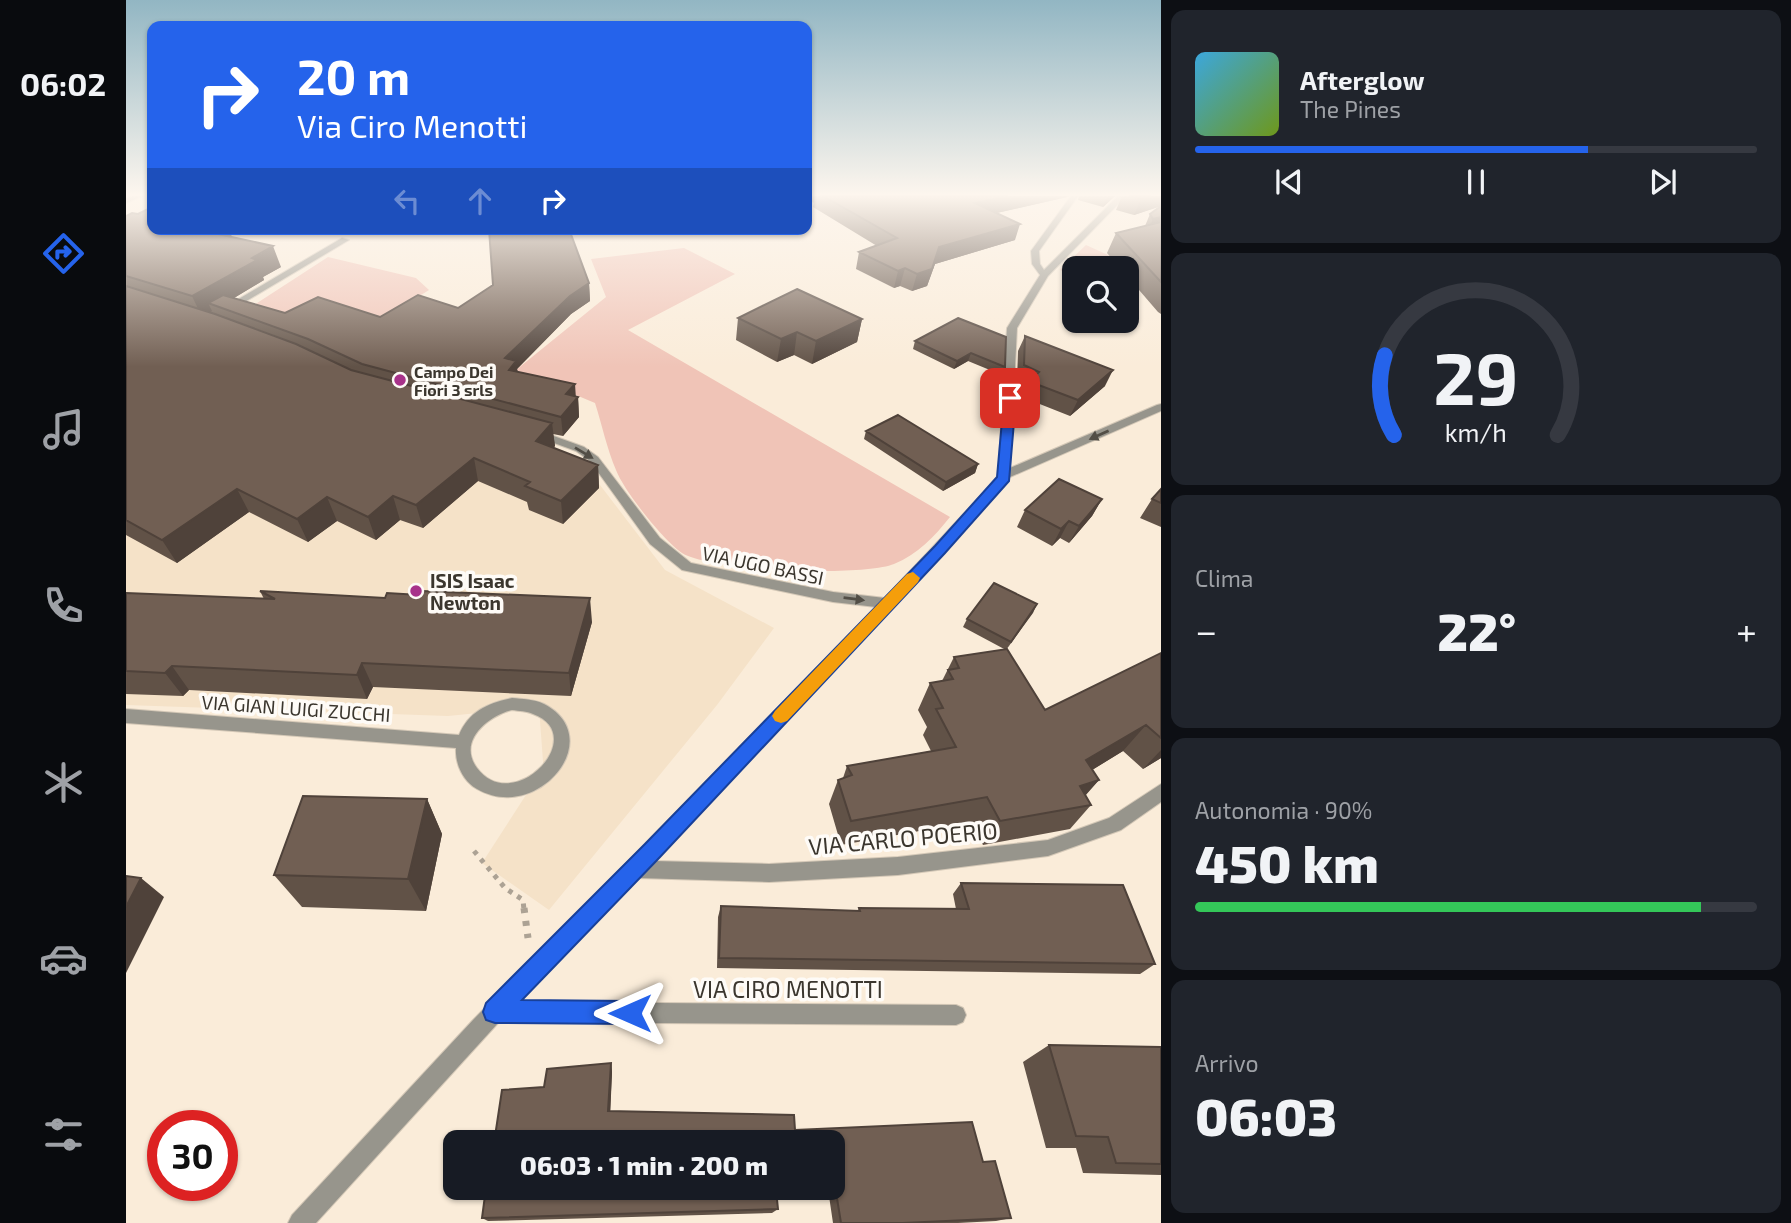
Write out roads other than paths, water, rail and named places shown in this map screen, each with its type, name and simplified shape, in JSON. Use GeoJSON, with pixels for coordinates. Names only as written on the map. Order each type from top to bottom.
{"type":"FeatureCollection","features":[{"type":"Feature","properties":{"kind":"street"},"geometry":{"type":"LineString","coordinates":[[215,316],[323,253]]}},
{"type":"Feature","properties":{"kind":"street"},"geometry":{"type":"LineString","coordinates":[[1035,253],[1036,264],[1044,275]]}},
{"type":"Feature","properties":{"kind":"street"},"geometry":{"type":"LineString","coordinates":[[1005,475],[1012,328],[1044,275],[1063,253]]}},
{"type":"Feature","properties":{"kind":"street"},"geometry":{"type":"LineString","coordinates":[[300,1223],[495,1012],[888,603],[1005,475],[1161,407]]}},
{"type":"Feature","properties":{"kind":"street","name":"VIA UGO BASSI"},"geometry":{"type":"LineString","coordinates":[[528,430],[580,449],[594,459],[654,541],[687,567],[833,597],[888,603]]}},
{"type":"Feature","properties":{"kind":"street"},"geometry":{"type":"LineString","coordinates":[[512,704],[539,707],[551,715],[560,726],[563,738],[562,752],[546,776],[518,789],[487,786],[474,778],[466,768],[462,755],[463,742],[475,721],[485,713],[512,704]]}},
{"type":"Feature","properties":{"kind":"street","name":"VIA GIAN LUIGI ZUCCHI"},"geometry":{"type":"LineString","coordinates":[[126,716],[463,742]]}},
{"type":"Feature","properties":{"kind":"street","name":"VIA CARLO POERIO"},"geometry":{"type":"LineString","coordinates":[[634,869],[769,873],[872,868],[1048,848],[1115,824],[1161,792]]}},
{"type":"Feature","properties":{"kind":"street","name":"VIA CIRO MENOTTI"},"geometry":{"type":"LineString","coordinates":[[495,1012],[956,1015]]}},
{"type":"Feature","properties":{"kind":"place","name":"Campo Dei Fiori 3 srls"},"geometry":{"type":"Point","coordinates":[400,380]}},
{"type":"Feature","properties":{"kind":"place","name":"ISIS Isaac Newton"},"geometry":{"type":"Point","coordinates":[416,591]}}]}
